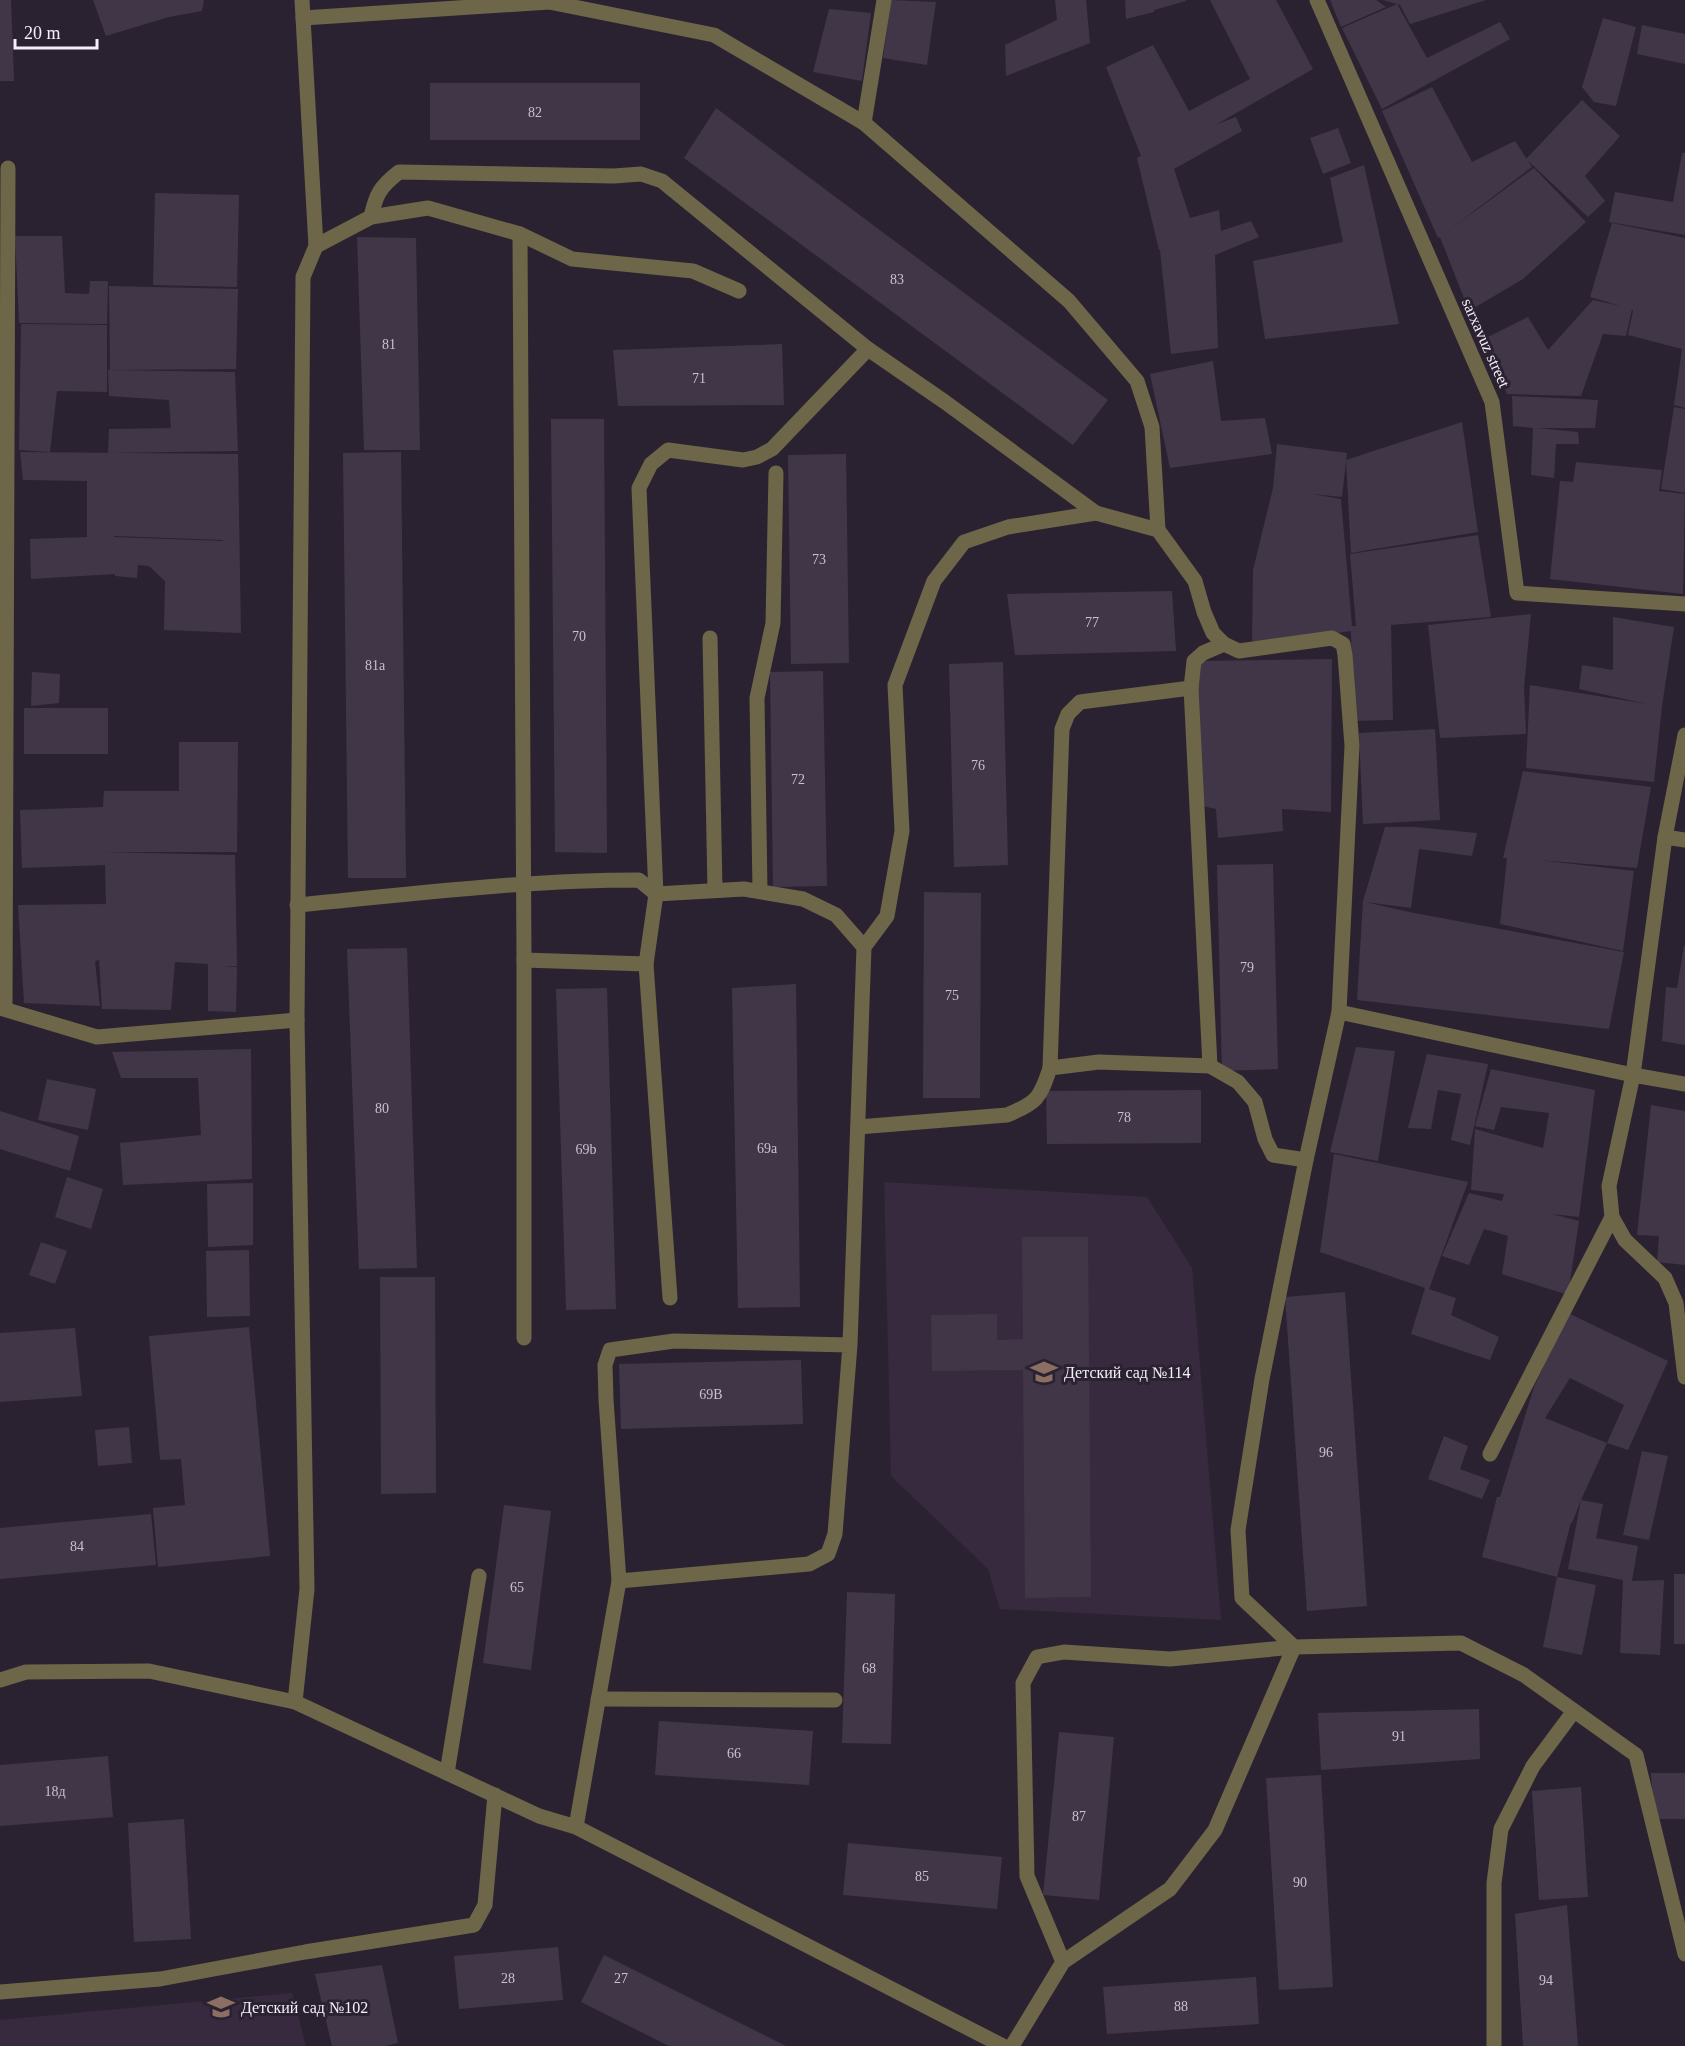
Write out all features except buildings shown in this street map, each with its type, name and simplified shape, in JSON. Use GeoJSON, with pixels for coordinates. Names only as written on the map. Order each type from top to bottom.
{"type":"FeatureCollection","features":[{"type":"Feature","properties":{"kind":"street"},"geometry":{"type":"LineString","coordinates":[[295,1702],[307,1589],[297,1020],[303,277],[316,246],[302,0]]}},
{"type":"Feature","properties":{"kind":"street"},"geometry":{"type":"LineString","coordinates":[[864,123],[884,0]]}},
{"type":"Feature","properties":{"kind":"street","name":"sarxavuz street"},"geometry":{"type":"LineString","coordinates":[[1317,0],[1492,402],[1517,593],[1685,604]]}},
{"type":"Feature","properties":{"kind":"street"},"geometry":{"type":"LineString","coordinates":[[303,18],[549,2],[714,36],[864,123],[1069,301],[1137,381],[1152,427],[1158,530],[1195,581],[1213,633],[1224,645],[1239,651],[1332,638],[1343,644],[1353,746],[1340,1012],[1306,1160],[1262,1379],[1238,1530],[1242,1598],[1294,1647]]}},
{"type":"Feature","properties":{"kind":"street"},"geometry":{"type":"LineString","coordinates":[[8,168],[3,1009],[97,1037],[297,1020]]}},
{"type":"Feature","properties":{"kind":"street"},"geometry":{"type":"LineString","coordinates":[[371,217],[375,198],[383,185],[399,172],[614,176],[641,174],[662,181],[868,349],[945,402],[1096,513],[1158,530]]}},
{"type":"Feature","properties":{"kind":"street"},"geometry":{"type":"LineString","coordinates":[[316,246],[371,217],[428,208],[520,234],[572,259],[693,271],[739,291]]}},
{"type":"Feature","properties":{"kind":"street"},"geometry":{"type":"LineString","coordinates":[[520,234],[524,1338]]}},
{"type":"Feature","properties":{"kind":"street"},"geometry":{"type":"LineString","coordinates":[[670,1298],[646,964],[656,894],[639,488],[651,464],[668,450],[743,460],[757,457],[772,449],[868,349]]}},
{"type":"Feature","properties":{"kind":"street"},"geometry":{"type":"LineString","coordinates":[[760,891],[757,698],[773,623],[776,473]]}},
{"type":"Feature","properties":{"kind":"street"},"geometry":{"type":"LineString","coordinates":[[619,1581],[809,1564],[828,1554],[835,1534],[850,1345],[864,947],[887,916],[902,831],[895,685],[934,581],[964,542],[1008,527],[1096,513]]}},
{"type":"Feature","properties":{"kind":"street"},"geometry":{"type":"LineString","coordinates":[[710,638],[715,890]]}},
{"type":"Feature","properties":{"kind":"street"},"geometry":{"type":"LineString","coordinates":[[1210,1066],[1191,688],[1194,661],[1203,653],[1224,645]]}},
{"type":"Feature","properties":{"kind":"street"},"geometry":{"type":"LineString","coordinates":[[858,1126],[1007,1115],[1029,1107],[1042,1091],[1050,1068],[1062,729],[1068,714],[1080,702],[1191,688]]}},
{"type":"Feature","properties":{"kind":"street"},"geometry":{"type":"LineString","coordinates":[[1685,735],[1665,837],[1633,1075],[1609,1186],[1612,1217],[1625,1240],[1665,1278],[1676,1303],[1685,1377]]}},
{"type":"Feature","properties":{"kind":"street"},"geometry":{"type":"LineString","coordinates":[[1665,837],[1685,840]]}},
{"type":"Feature","properties":{"kind":"street"},"geometry":{"type":"LineString","coordinates":[[297,905],[523,884],[583,880],[639,880],[656,894],[744,889],[803,899],[836,915],[864,947]]}},
{"type":"Feature","properties":{"kind":"street"},"geometry":{"type":"LineString","coordinates":[[524,960],[646,964]]}},
{"type":"Feature","properties":{"kind":"street"},"geometry":{"type":"LineString","coordinates":[[1340,1012],[1633,1075],[1685,1084]]}},
{"type":"Feature","properties":{"kind":"street"},"geometry":{"type":"LineString","coordinates":[[1050,1068],[1099,1062],[1210,1066],[1238,1082],[1255,1102],[1265,1139],[1273,1155],[1306,1160]]}},
{"type":"Feature","properties":{"kind":"street"},"geometry":{"type":"LineString","coordinates":[[1490,1454],[1612,1217]]}},
{"type":"Feature","properties":{"kind":"street"},"geometry":{"type":"LineString","coordinates":[[576,1827],[619,1581],[606,1400],[605,1365],[610,1350],[674,1341],[850,1345]]}},
{"type":"Feature","properties":{"kind":"street"},"geometry":{"type":"LineString","coordinates":[[447,1773],[479,1576]]}},
{"type":"Feature","properties":{"kind":"street"},"geometry":{"type":"LineString","coordinates":[[1063,1962],[1028,1876],[1023,1683],[1036,1657],[1064,1652],[1170,1659],[1294,1647],[1461,1643],[1524,1675],[1636,1755],[1685,1954]]}},
{"type":"Feature","properties":{"kind":"street"},"geometry":{"type":"LineString","coordinates":[[1012,2046],[1063,1962],[1170,1889],[1215,1830],[1294,1647]]}},
{"type":"Feature","properties":{"kind":"street"},"geometry":{"type":"LineString","coordinates":[[0,1680],[26,1672],[149,1671],[295,1702],[539,1816],[576,1827],[1003,2046]]}},
{"type":"Feature","properties":{"kind":"street"},"geometry":{"type":"LineString","coordinates":[[598,1699],[835,1700]]}},
{"type":"Feature","properties":{"kind":"street"},"geometry":{"type":"LineString","coordinates":[[1494,2046],[1494,1883],[1501,1829],[1533,1766],[1574,1711]]}},
{"type":"Feature","properties":{"kind":"street"},"geometry":{"type":"LineString","coordinates":[[0,1992],[160,1979],[305,1952],[474,1925],[485,1905],[495,1795]]}},
{"type":"Feature","properties":{"kind":"shaded area","name":"Детский сад №114"},"geometry":{"type":"Polygon","coordinates":[[[884,1182],[1147,1197],[1192,1268],[1221,1620],[1000,1609],[988,1569],[891,1476],[884,1182]]]}},
{"type":"Feature","properties":{"kind":"shaded area","name":"Детский сад №102"},"geometry":{"type":"Polygon","coordinates":[[[292,1993],[306,2046],[0,2046],[0,2020],[292,1993]]]}},
{"type":"Feature","properties":{"kind":"place","name":"Детский сад №114"},"geometry":{"type":"Point","coordinates":[1044,1372]}},
{"type":"Feature","properties":{"kind":"place","name":"Детский сад №102"},"geometry":{"type":"Point","coordinates":[221,2007]}}]}
